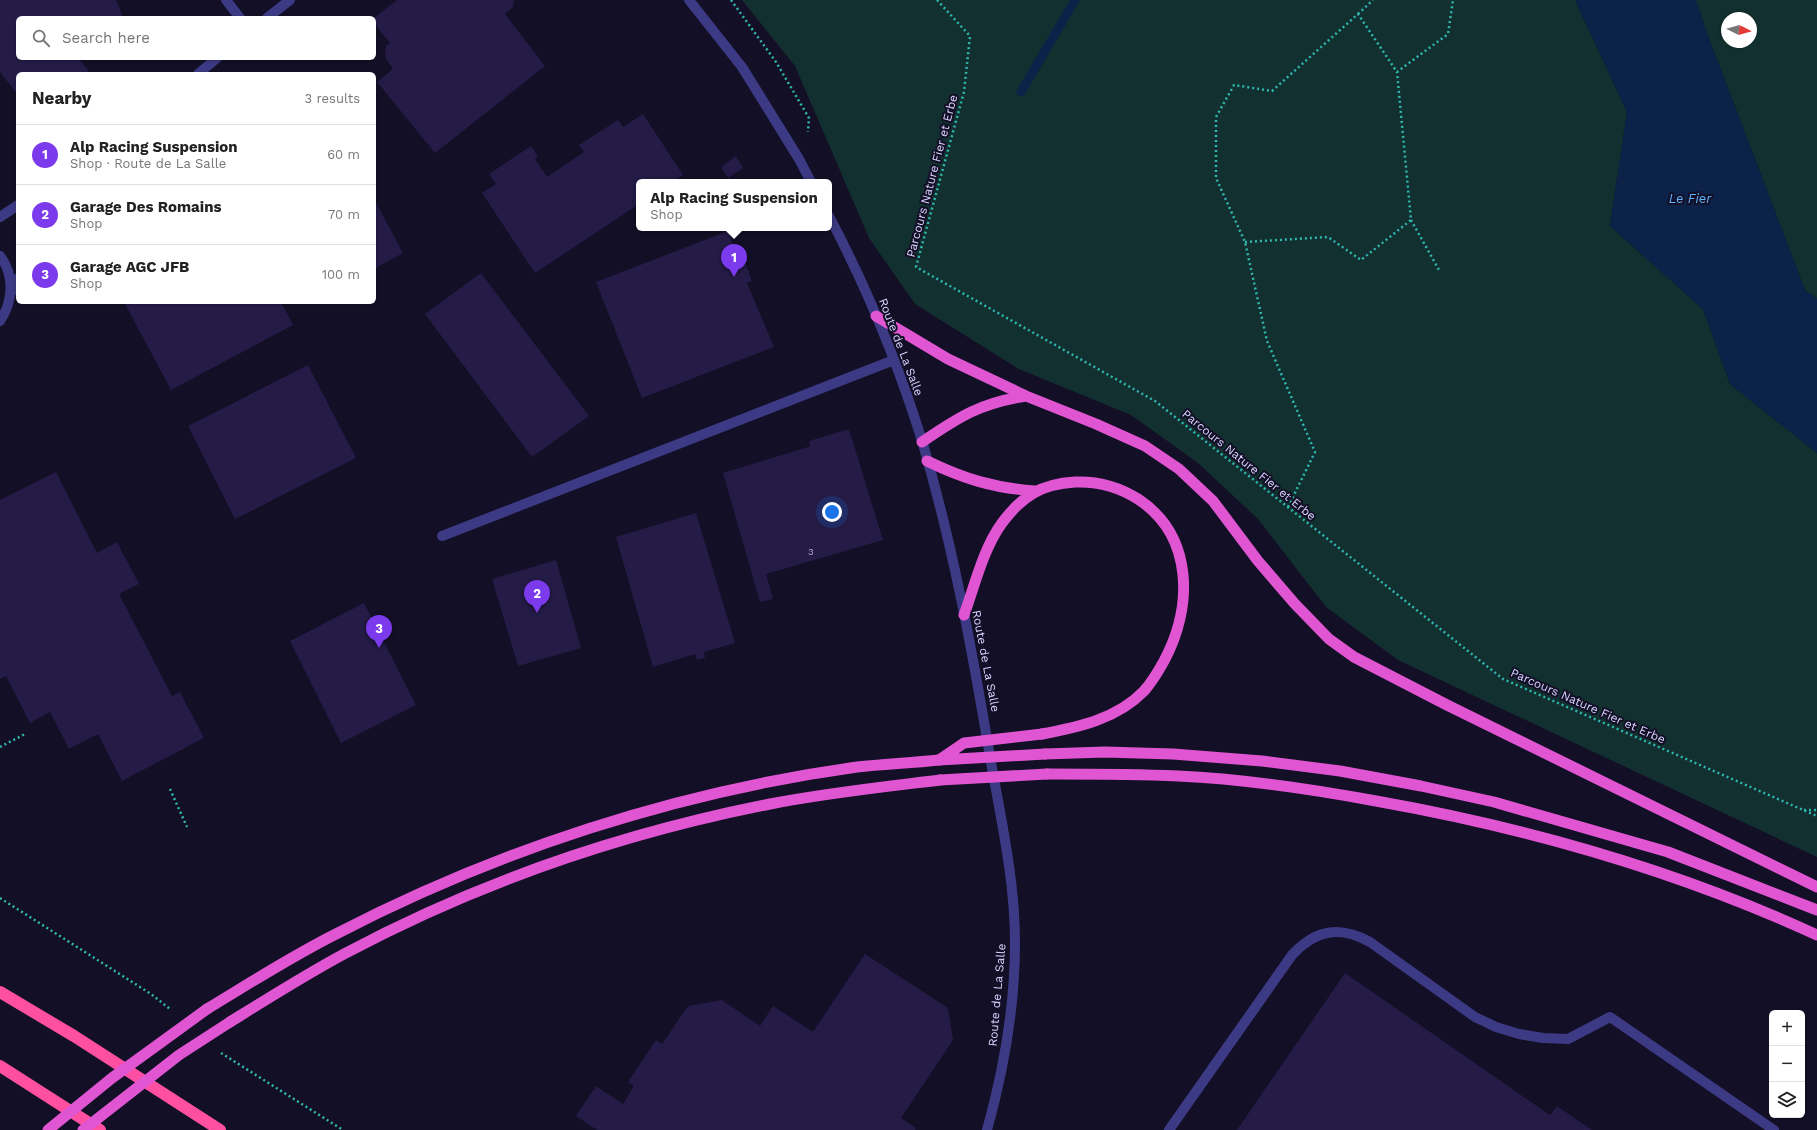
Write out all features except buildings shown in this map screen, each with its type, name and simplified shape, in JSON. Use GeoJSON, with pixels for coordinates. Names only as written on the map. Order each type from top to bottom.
{"type":"FeatureCollection","features":[{"type":"Feature","properties":{"kind":"highway"},"geometry":{"type":"LineString","coordinates":[[876,316],[948,359],[1026,396],[1096,424],[1145,446],[1179,469],[1213,501],[1258,561],[1295,604],[1329,639],[1354,657],[1447,705],[1817,888]]}},
{"type":"Feature","properties":{"kind":"highway"},"geometry":{"type":"LineString","coordinates":[[922,442],[963,415],[983,406],[1026,396]]}},
{"type":"Feature","properties":{"kind":"highway"},"geometry":{"type":"LineString","coordinates":[[927,461],[956,475],[981,483],[1013,489],[1035,490],[1061,483],[1086,482],[1110,485],[1128,493],[1153,511],[1164,524],[1179,552],[1184,592],[1182,611],[1176,633],[1157,674],[1144,691],[1115,713],[1096,722],[1042,734],[964,743],[939,760]]}},
{"type":"Feature","properties":{"kind":"highway"},"geometry":{"type":"LineString","coordinates":[[964,615],[989,547],[1002,524],[1016,506],[1035,490]]}},
{"type":"Feature","properties":{"kind":"highway"},"geometry":{"type":"LineString","coordinates":[[48,1130],[112,1078],[207,1009],[269,971],[336,934],[451,879],[528,850],[617,820],[688,800],[763,784],[858,767],[939,760],[1105,752],[1174,754],[1262,761],[1340,771],[1421,786],[1494,802],[1668,852],[1817,910]]}},
{"type":"Feature","properties":{"kind":"highway"},"geometry":{"type":"LineString","coordinates":[[82,1130],[178,1055],[291,985],[345,954],[416,919],[487,888],[580,854],[671,827],[770,804],[836,793],[940,780],[1046,774],[1180,776],[1263,784],[1346,796],[1435,812],[1503,827],[1580,847],[1656,871],[1782,919],[1817,935]]}},
{"type":"Feature","properties":{"kind":"highway"},"geometry":{"type":"LineString","coordinates":[[0,992],[74,1036],[220,1130]]}},
{"type":"Feature","properties":{"kind":"highway"},"geometry":{"type":"LineString","coordinates":[[0,1066],[100,1130]]}},
{"type":"Feature","properties":{"kind":"street"},"geometry":{"type":"LineString","coordinates":[[226,0],[238,16]]}},
{"type":"Feature","properties":{"kind":"street"},"geometry":{"type":"LineString","coordinates":[[270,16],[290,0]]}},
{"type":"Feature","properties":{"kind":"street"},"geometry":{"type":"LineString","coordinates":[[689,0],[742,67],[799,159],[809,179]]}},
{"type":"Feature","properties":{"kind":"street"},"geometry":{"type":"LineString","coordinates":[[200,72],[215,60]]}},
{"type":"Feature","properties":{"kind":"street"},"geometry":{"type":"LineString","coordinates":[[0,217],[16,206]]}},
{"type":"Feature","properties":{"kind":"street","name":"Route de La Salle"},"geometry":{"type":"LineString","coordinates":[[832,222],[844,244],[894,360],[922,442],[943,519],[964,615],[1011,881],[1014,911],[1015,948],[1012,1007],[1003,1066],[987,1130]]}},
{"type":"Feature","properties":{"kind":"street"},"geometry":{"type":"LineString","coordinates":[[0,256],[8,271],[10,294]]}},
{"type":"Feature","properties":{"kind":"street"},"geometry":{"type":"LineString","coordinates":[[0,321],[7,308],[10,294],[16,282]]}},
{"type":"Feature","properties":{"kind":"street"},"geometry":{"type":"LineString","coordinates":[[442,536],[894,360]]}},
{"type":"Feature","properties":{"kind":"street"},"geometry":{"type":"LineString","coordinates":[[1169,1130],[1292,955],[1302,944],[1314,936],[1328,932],[1343,932],[1357,935],[1370,942],[1475,1017],[1496,1027],[1519,1034],[1543,1038],[1568,1039],[1610,1017],[1774,1130]]}},
{"type":"Feature","properties":{"kind":"path"},"geometry":{"type":"LineString","coordinates":[[731,0],[776,62],[809,118],[807,139],[799,159]]}},
{"type":"Feature","properties":{"kind":"path","name":"Parcours Nature Fier et Erbe"},"geometry":{"type":"LineString","coordinates":[[937,0],[970,36],[964,92],[916,267],[1155,401],[1504,679],[1817,816]]}},
{"type":"Feature","properties":{"kind":"path"},"geometry":{"type":"LineString","coordinates":[[1288,507],[1316,452],[1267,341],[1245,242],[1216,178],[1216,117],[1234,85],[1272,91],[1373,0]]}},
{"type":"Feature","properties":{"kind":"path"},"geometry":{"type":"LineString","coordinates":[[1397,72],[1448,34],[1453,0]]}},
{"type":"Feature","properties":{"kind":"path"},"geometry":{"type":"LineString","coordinates":[[1358,14],[1397,72],[1411,220],[1439,270]]}},
{"type":"Feature","properties":{"kind":"path"},"geometry":{"type":"LineString","coordinates":[[1245,242],[1328,237],[1361,260],[1411,220]]}},
{"type":"Feature","properties":{"kind":"path"},"geometry":{"type":"LineString","coordinates":[[0,747],[25,734]]}},
{"type":"Feature","properties":{"kind":"path"},"geometry":{"type":"LineString","coordinates":[[170,789],[187,827]]}},
{"type":"Feature","properties":{"kind":"path"},"geometry":{"type":"LineString","coordinates":[[1802,810],[1817,810]]}},
{"type":"Feature","properties":{"kind":"green space"},"geometry":{"type":"Polygon","coordinates":[[[742,0],[1575,0],[1627,112],[1610,226],[1703,309],[1730,384],[1817,453],[1817,857],[1398,660],[1326,607],[1258,519],[1198,463],[1131,415],[1019,369],[915,304],[869,238],[795,66],[742,0]]]}},
{"type":"Feature","properties":{"kind":"green space"},"geometry":{"type":"Polygon","coordinates":[[[1696,0],[1817,0],[1817,299],[1805,290],[1708,36],[1696,0]]]}},
{"type":"Feature","properties":{"kind":"water","name":"Le Fier"},"geometry":{"type":"Polygon","coordinates":[[[1575,0],[1696,0],[1708,36],[1805,290],[1817,299],[1817,453],[1730,384],[1703,309],[1610,226],[1627,112],[1575,0]]]}},
{"type":"Feature","properties":{"kind":"waterway"},"geometry":{"type":"LineString","coordinates":[[1021,92],[1075,0]]}},
{"type":"Feature","properties":{"kind":"place","name":"Alp Racing Suspension"},"geometry":{"type":"Point","coordinates":[734,277]}},
{"type":"Feature","properties":{"kind":"place","name":"Garage Des Romains"},"geometry":{"type":"Point","coordinates":[537,613]}},
{"type":"Feature","properties":{"kind":"place","name":"Garage AGC JFB"},"geometry":{"type":"Point","coordinates":[379,648]}}]}
